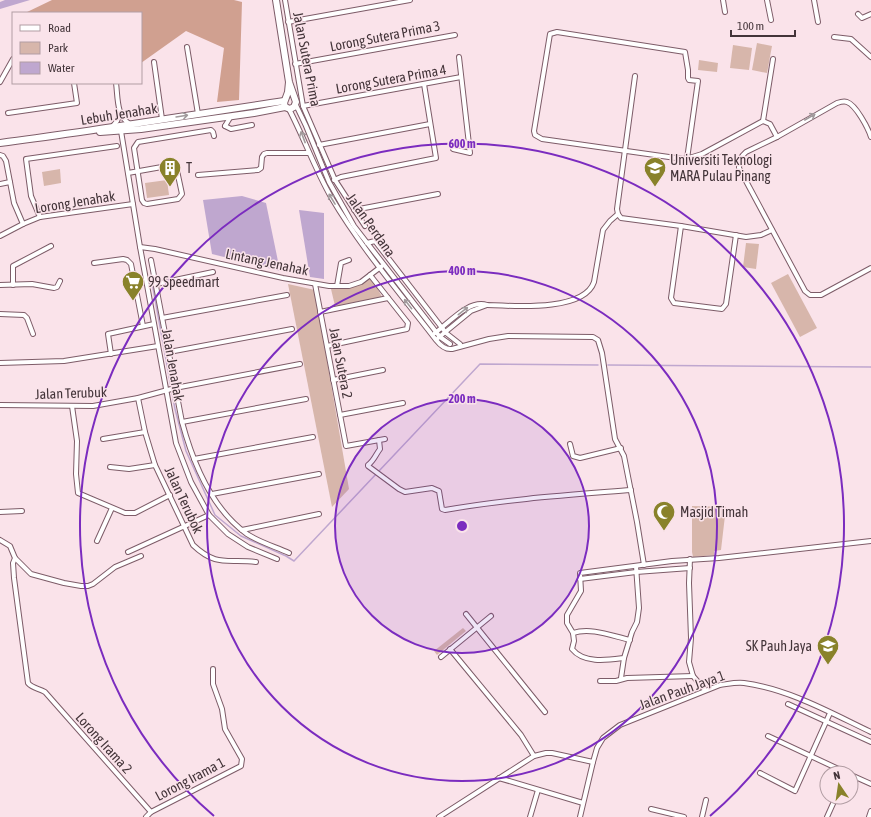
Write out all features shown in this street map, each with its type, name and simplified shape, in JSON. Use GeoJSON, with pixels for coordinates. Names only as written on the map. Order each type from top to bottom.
{"type":"FeatureCollection","features":[{"type":"Feature","properties":{"kind":"street"},"geometry":{"type":"LineString","coordinates":[[276,0],[289,82],[296,101],[294,108],[286,104]]}},
{"type":"Feature","properties":{"kind":"street","name":"Jalan Sutera Prima"},"geometry":{"type":"LineString","coordinates":[[285,0],[303,106],[335,180],[365,226]]}},
{"type":"Feature","properties":{"kind":"street"},"geometry":{"type":"LineString","coordinates":[[288,22],[410,0]]}},
{"type":"Feature","properties":{"kind":"street"},"geometry":{"type":"LineString","coordinates":[[723,0],[725,12]]}},
{"type":"Feature","properties":{"kind":"street"},"geometry":{"type":"LineString","coordinates":[[768,0],[771,20]]}},
{"type":"Feature","properties":{"kind":"street"},"geometry":{"type":"LineString","coordinates":[[814,0],[818,22]]}},
{"type":"Feature","properties":{"kind":"street"},"geometry":{"type":"LineString","coordinates":[[858,14],[862,18],[871,14]]}},
{"type":"Feature","properties":{"kind":"street"},"geometry":{"type":"LineString","coordinates":[[687,159],[698,81],[689,80],[688,78],[685,52],[557,32],[550,34],[534,131],[535,135],[542,140],[687,159],[702,154],[763,121],[767,121],[770,124],[777,137]]}},
{"type":"Feature","properties":{"kind":"street","name":"Lorong Sutera Prima 3"},"geometry":{"type":"LineString","coordinates":[[295,64],[455,35]]}},
{"type":"Feature","properties":{"kind":"street"},"geometry":{"type":"LineString","coordinates":[[834,37],[851,39],[871,57]]}},
{"type":"Feature","properties":{"kind":"street"},"geometry":{"type":"LineString","coordinates":[[187,47],[198,114]]}},
{"type":"Feature","properties":{"kind":"street"},"geometry":{"type":"LineString","coordinates":[[453,149],[470,153],[458,57]]}},
{"type":"Feature","properties":{"kind":"street"},"geometry":{"type":"LineString","coordinates":[[763,121],[774,59]]}},
{"type":"Feature","properties":{"kind":"street"},"geometry":{"type":"LineString","coordinates":[[0,82],[12,61]]}},
{"type":"Feature","properties":{"kind":"street"},"geometry":{"type":"LineString","coordinates":[[154,62],[162,119]]}},
{"type":"Feature","properties":{"kind":"street"},"geometry":{"type":"LineString","coordinates":[[636,76],[617,209],[621,218],[682,226],[736,236],[761,235],[772,230]]}},
{"type":"Feature","properties":{"kind":"street","name":"Lorong Sutera Prima 4"},"geometry":{"type":"LineString","coordinates":[[303,106],[461,77]]}},
{"type":"Feature","properties":{"kind":"street"},"geometry":{"type":"LineString","coordinates":[[286,104],[289,82]]}},
{"type":"Feature","properties":{"kind":"street"},"geometry":{"type":"LineString","coordinates":[[8,113],[77,103],[74,84]]}},
{"type":"Feature","properties":{"kind":"street"},"geometry":{"type":"LineString","coordinates":[[116,84],[120,113],[122,118],[130,124]]}},
{"type":"Feature","properties":{"kind":"street"},"geometry":{"type":"LineString","coordinates":[[325,185],[341,177],[436,158],[424,84]]}},
{"type":"Feature","properties":{"kind":"street"},"geometry":{"type":"LineString","coordinates":[[286,104],[289,97],[294,98]]}},
{"type":"Feature","properties":{"kind":"street"},"geometry":{"type":"LineString","coordinates":[[871,137],[854,106],[848,102],[837,102],[777,137],[746,152],[741,156],[739,161],[739,168],[802,287],[810,295],[821,295],[871,268]]}},
{"type":"Feature","properties":{"kind":"street","name":"Lebuh Jenahak"},"geometry":{"type":"LineString","coordinates":[[74,134],[162,119],[286,104]]}},
{"type":"Feature","properties":{"kind":"street","name":"Lebuh Jenahak"},"geometry":{"type":"LineString","coordinates":[[74,134],[121,131],[231,116],[286,104]]}},
{"type":"Feature","properties":{"kind":"street","name":"Jalan Perdana"},"geometry":{"type":"LineString","coordinates":[[286,104],[301,132],[309,153],[325,185],[349,226],[436,340]]}},
{"type":"Feature","properties":{"kind":"street","name":"Jalan Perdana"},"geometry":{"type":"LineString","coordinates":[[296,105],[329,182],[354,226],[440,337],[450,344]]}},
{"type":"Feature","properties":{"kind":"street"},"geometry":{"type":"LineString","coordinates":[[112,127],[117,121],[120,113]]}},
{"type":"Feature","properties":{"kind":"street"},"geometry":{"type":"LineString","coordinates":[[226,126],[231,116]]}},
{"type":"Feature","properties":{"kind":"street"},"geometry":{"type":"LineString","coordinates":[[223,117],[226,126]]}},
{"type":"Feature","properties":{"kind":"street"},"geometry":{"type":"LineString","coordinates":[[319,145],[430,124]]}},
{"type":"Feature","properties":{"kind":"street"},"geometry":{"type":"LineString","coordinates":[[226,126],[232,128],[252,125]]}},
{"type":"Feature","properties":{"kind":"street"},"geometry":{"type":"LineString","coordinates":[[128,173],[137,171],[176,166],[182,194],[178,199],[147,204],[144,203],[142,200],[137,171],[134,148],[138,142],[211,130],[214,136]]}},
{"type":"Feature","properties":{"kind":"street","name":"Jalan Jenahak"},"geometry":{"type":"LineString","coordinates":[[121,131],[140,247],[176,443],[191,482],[209,515],[228,534],[248,547],[277,559]]}},
{"type":"Feature","properties":{"kind":"street"},"geometry":{"type":"LineString","coordinates":[[0,143],[74,134]]}},
{"type":"Feature","properties":{"kind":"street"},"geometry":{"type":"LineString","coordinates":[[40,217],[31,196],[26,159],[117,146]]}},
{"type":"Feature","properties":{"kind":"street"},"geometry":{"type":"LineString","coordinates":[[198,175],[258,170],[261,168],[262,157],[267,153],[309,153]]}},
{"type":"Feature","properties":{"kind":"street"},"geometry":{"type":"LineString","coordinates":[[0,155],[3,156],[6,161],[14,203],[23,224]]}},
{"type":"Feature","properties":{"kind":"street"},"geometry":{"type":"LineString","coordinates":[[0,184],[10,182]]}},
{"type":"Feature","properties":{"kind":"street"},"geometry":{"type":"LineString","coordinates":[[354,210],[438,194]]}},
{"type":"Feature","properties":{"kind":"street","name":"Lorong Jenahak"},"geometry":{"type":"LineString","coordinates":[[0,236],[40,217],[133,204]]}},
{"type":"Feature","properties":{"kind":"street"},"geometry":{"type":"LineString","coordinates":[[432,335],[470,306],[479,304],[550,305],[574,299],[587,292],[594,282],[603,230],[618,214]]}},
{"type":"Feature","properties":{"kind":"street"},"geometry":{"type":"LineString","coordinates":[[682,226],[671,298],[674,303],[724,308],[736,236]]}},
{"type":"Feature","properties":{"kind":"street"},"geometry":{"type":"LineString","coordinates":[[367,243],[375,242],[446,333],[460,344]]}},
{"type":"Feature","properties":{"kind":"street"},"geometry":{"type":"LineString","coordinates":[[13,285],[13,266],[51,246]]}},
{"type":"Feature","properties":{"kind":"street","name":"Lintang Jenahak"},"geometry":{"type":"LineString","coordinates":[[140,247],[315,284],[337,286],[348,286],[361,282],[384,264]]}},
{"type":"Feature","properties":{"kind":"street"},"geometry":{"type":"LineString","coordinates":[[94,263],[123,259],[127,260],[131,264],[143,326]]}},
{"type":"Feature","properties":{"kind":"street"},"geometry":{"type":"LineString","coordinates":[[151,260],[182,422],[187,441],[202,477],[228,518],[249,535],[289,553]]}},
{"type":"Feature","properties":{"kind":"street"},"geometry":{"type":"LineString","coordinates":[[337,286],[341,263],[349,260]]}},
{"type":"Feature","properties":{"kind":"street"},"geometry":{"type":"LineString","coordinates":[[156,284],[214,272]]}},
{"type":"Feature","properties":{"kind":"street"},"geometry":{"type":"LineString","coordinates":[[327,346],[407,329],[408,326],[404,319],[370,275]]}},
{"type":"Feature","properties":{"kind":"street"},"geometry":{"type":"LineString","coordinates":[[0,285],[32,284],[55,288],[60,280]]}},
{"type":"Feature","properties":{"kind":"street","name":"Jalan Sutera 2"},"geometry":{"type":"LineString","coordinates":[[315,284],[346,446],[379,440]]}},
{"type":"Feature","properties":{"kind":"street"},"geometry":{"type":"LineString","coordinates":[[162,318],[287,295]]}},
{"type":"Feature","properties":{"kind":"street"},"geometry":{"type":"LineString","coordinates":[[320,312],[388,298]]}},
{"type":"Feature","properties":{"kind":"street"},"geometry":{"type":"LineString","coordinates":[[487,305],[471,311],[436,340],[444,348],[449,350],[489,339],[508,336],[597,338],[600,343],[602,353],[615,439],[624,456],[644,564]]}},
{"type":"Feature","properties":{"kind":"street"},"geometry":{"type":"LineString","coordinates":[[0,314],[24,315],[27,318],[33,334]]}},
{"type":"Feature","properties":{"kind":"street"},"geometry":{"type":"LineString","coordinates":[[111,354],[108,334],[154,324]]}},
{"type":"Feature","properties":{"kind":"street"},"geometry":{"type":"LineString","coordinates":[[169,352],[292,329]]}},
{"type":"Feature","properties":{"kind":"street"},"geometry":{"type":"LineString","coordinates":[[0,363],[64,362],[158,346]]}},
{"type":"Feature","properties":{"kind":"street","name":"Jalan Terubuk"},"geometry":{"type":"LineString","coordinates":[[0,405],[92,406],[138,398],[175,388],[300,364]]}},
{"type":"Feature","properties":{"kind":"street"},"geometry":{"type":"LineString","coordinates":[[333,380],[383,370]]}},
{"type":"Feature","properties":{"kind":"street","name":"Jalan Terubok"},"geometry":{"type":"LineString","coordinates":[[138,398],[145,432],[155,464],[193,545],[200,552],[213,559],[227,562],[256,562]]}},
{"type":"Feature","properties":{"kind":"street"},"geometry":{"type":"LineString","coordinates":[[182,422],[306,399]]}},
{"type":"Feature","properties":{"kind":"street"},"geometry":{"type":"LineString","coordinates":[[340,415],[403,402]]}},
{"type":"Feature","properties":{"kind":"street"},"geometry":{"type":"LineString","coordinates":[[72,406],[77,441],[78,492],[125,513],[135,513],[170,495]]}},
{"type":"Feature","properties":{"kind":"street"},"geometry":{"type":"LineString","coordinates":[[103,439],[145,432]]}},
{"type":"Feature","properties":{"kind":"street"},"geometry":{"type":"LineString","coordinates":[[194,459],[313,437]]}},
{"type":"Feature","properties":{"kind":"street"},"geometry":{"type":"LineString","coordinates":[[385,439],[379,440],[380,449],[375,454],[374,460],[368,464],[370,467],[405,492],[436,488],[439,490],[442,510],[547,496],[631,490]]}},
{"type":"Feature","properties":{"kind":"street"},"geometry":{"type":"LineString","coordinates":[[570,444],[573,456],[576,458],[621,448]]}},
{"type":"Feature","properties":{"kind":"street"},"geometry":{"type":"LineString","coordinates":[[110,467],[129,469],[155,464]]}},
{"type":"Feature","properties":{"kind":"street"},"geometry":{"type":"LineString","coordinates":[[212,494],[319,474]]}},
{"type":"Feature","properties":{"kind":"street"},"geometry":{"type":"LineString","coordinates":[[97,542],[112,508]]}},
{"type":"Feature","properties":{"kind":"street"},"geometry":{"type":"LineString","coordinates":[[0,512],[22,511]]}},
{"type":"Feature","properties":{"kind":"street"},"geometry":{"type":"LineString","coordinates":[[242,530],[320,514]]}},
{"type":"Feature","properties":{"kind":"street"},"geometry":{"type":"LineString","coordinates":[[128,552],[184,528],[209,515]]}},
{"type":"Feature","properties":{"kind":"street"},"geometry":{"type":"LineString","coordinates":[[0,540],[10,546],[15,558],[31,574],[81,586],[93,584],[115,567],[141,556]]}},
{"type":"Feature","properties":{"kind":"street"},"geometry":{"type":"LineString","coordinates":[[624,658],[596,660],[587,658],[573,651],[573,633],[568,623],[567,615],[580,595],[580,572],[871,541]]}},
{"type":"Feature","properties":{"kind":"street","name":"Lorong Irama 2"},"geometry":{"type":"LineString","coordinates":[[15,558],[13,563],[14,578],[28,683],[35,689],[40,689],[45,692],[151,812]]}},
{"type":"Feature","properties":{"kind":"street"},"geometry":{"type":"LineString","coordinates":[[690,560],[691,638],[689,662],[692,676],[705,690]]}},
{"type":"Feature","properties":{"kind":"street"},"geometry":{"type":"LineString","coordinates":[[622,678],[624,658],[637,622],[639,608],[636,566]]}},
{"type":"Feature","properties":{"kind":"street"},"geometry":{"type":"LineString","coordinates":[[580,579],[636,572],[690,568]]}},
{"type":"Feature","properties":{"kind":"street"},"geometry":{"type":"LineString","coordinates":[[466,614],[545,712]]}},
{"type":"Feature","properties":{"kind":"street"},"geometry":{"type":"LineString","coordinates":[[441,657],[491,616]]}},
{"type":"Feature","properties":{"kind":"street"},"geometry":{"type":"LineString","coordinates":[[573,633],[588,630],[630,640]]}},
{"type":"Feature","properties":{"kind":"street"},"geometry":{"type":"LineString","coordinates":[[450,649],[521,735],[534,756]]}},
{"type":"Feature","properties":{"kind":"street","name":"Lorong Irama 1"},"geometry":{"type":"LineString","coordinates":[[146,817],[151,812],[241,766],[242,759],[225,729],[213,684],[213,669]]}},
{"type":"Feature","properties":{"kind":"street"},"geometry":{"type":"LineString","coordinates":[[600,681],[616,681],[622,678],[692,676]]}},
{"type":"Feature","properties":{"kind":"street","name":"Jalan Pauh Jaya 1"},"geometry":{"type":"LineString","coordinates":[[580,817],[593,762],[603,738],[620,725],[720,685],[744,683],[793,695],[871,732]]}},
{"type":"Feature","properties":{"kind":"street"},"geometry":{"type":"LineString","coordinates":[[788,704],[871,742]]}},
{"type":"Feature","properties":{"kind":"street"},"geometry":{"type":"LineString","coordinates":[[760,774],[795,790],[830,713]]}},
{"type":"Feature","properties":{"kind":"street"},"geometry":{"type":"LineString","coordinates":[[768,736],[829,765]]}},
{"type":"Feature","properties":{"kind":"street"},"geometry":{"type":"LineString","coordinates":[[439,817],[534,756],[552,753],[593,762]]}},
{"type":"Feature","properties":{"kind":"street"},"geometry":{"type":"LineString","coordinates":[[499,778],[583,803]]}},
{"type":"Feature","properties":{"kind":"street"},"geometry":{"type":"LineString","coordinates":[[859,779],[871,784]]}},
{"type":"Feature","properties":{"kind":"street"},"geometry":{"type":"LineString","coordinates":[[530,817],[538,790]]}},
{"type":"Feature","properties":{"kind":"street"},"geometry":{"type":"LineString","coordinates":[[702,817],[706,800]]}},
{"type":"Feature","properties":{"kind":"street"},"geometry":{"type":"LineString","coordinates":[[827,817],[832,805]]}},
{"type":"Feature","properties":{"kind":"street"},"geometry":{"type":"LineString","coordinates":[[651,809],[684,817]]}},
{"type":"Feature","properties":{"kind":"street"},"geometry":{"type":"LineString","coordinates":[[868,817],[871,811]]}},
{"type":"Feature","properties":{"kind":"green space"},"geometry":{"type":"Polygon","coordinates":[[[757,43],[772,46],[767,73],[752,70],[757,43]]]}},
{"type":"Feature","properties":{"kind":"green space"},"geometry":{"type":"Polygon","coordinates":[[[733,45],[752,48],[749,70],[730,68],[733,45]]]}},
{"type":"Feature","properties":{"kind":"green space"},"geometry":{"type":"Polygon","coordinates":[[[699,60],[718,63],[717,72],[698,70],[699,60]]]}},
{"type":"Feature","properties":{"kind":"green space"},"geometry":{"type":"Polygon","coordinates":[[[60,169],[61,183],[44,186],[42,172],[60,169]]]}},
{"type":"Feature","properties":{"kind":"green space"},"geometry":{"type":"Polygon","coordinates":[[[167,180],[169,195],[147,198],[145,183],[167,180]]]}},
{"type":"Feature","properties":{"kind":"green space"},"geometry":{"type":"Polygon","coordinates":[[[746,243],[759,244],[756,269],[743,267],[746,243]]]}},
{"type":"Feature","properties":{"kind":"green space"},"geometry":{"type":"Polygon","coordinates":[[[788,274],[817,328],[800,337],[771,283],[788,274]]]}},
{"type":"Feature","properties":{"kind":"green space"},"geometry":{"type":"Polygon","coordinates":[[[370,275],[382,297],[335,306],[331,289],[349,286],[370,275]]]}},
{"type":"Feature","properties":{"kind":"green space"},"geometry":{"type":"Polygon","coordinates":[[[288,284],[315,290],[349,489],[332,507],[288,284]]]}},
{"type":"Feature","properties":{"kind":"green space"},"geometry":{"type":"Polygon","coordinates":[[[692,506],[726,507],[721,550],[714,551],[714,555],[693,557],[692,506]]]}},
{"type":"Feature","properties":{"kind":"green space"},"geometry":{"type":"Polygon","coordinates":[[[463,628],[466,631],[437,655],[434,651],[463,628]]]}},
{"type":"Feature","properties":{"kind":"shaded area"},"geometry":{"type":"Polygon","coordinates":[[[52,0],[234,0],[242,2],[239,100],[217,102],[224,48],[186,31],[142,62],[142,12],[27,12],[52,0]]]}},
{"type":"Feature","properties":{"kind":"water"},"geometry":{"type":"Polygon","coordinates":[[[5,0],[30,0],[0,9],[0,2],[5,0]]]}},
{"type":"Feature","properties":{"kind":"water"},"geometry":{"type":"Polygon","coordinates":[[[242,196],[266,203],[280,271],[212,254],[203,200],[242,196]]]}},
{"type":"Feature","properties":{"kind":"water"},"geometry":{"type":"Polygon","coordinates":[[[299,210],[324,213],[324,279],[310,277],[299,210]]]}},
{"type":"Feature","properties":{"kind":"waterway"},"geometry":{"type":"LineString","coordinates":[[151,277],[175,409],[186,451],[215,515],[241,536],[294,561],[480,364],[598,365]]}},
{"type":"Feature","properties":{"kind":"waterway"},"geometry":{"type":"LineString","coordinates":[[608,365],[871,367]]}},
{"type":"Feature","properties":{"kind":"place","name":"T"},"geometry":{"type":"Point","coordinates":[170,188]}},
{"type":"Feature","properties":{"kind":"place","name":"Universiti Teknologi MARA Pulau Pinang"},"geometry":{"type":"Point","coordinates":[655,188]}},
{"type":"Feature","properties":{"kind":"place","name":"99 Speedmart"},"geometry":{"type":"Point","coordinates":[133,302]}},
{"type":"Feature","properties":{"kind":"place","name":"Masjid Timah"},"geometry":{"type":"Point","coordinates":[664,532]}},
{"type":"Feature","properties":{"kind":"place","name":"SK Pauh Jaya"},"geometry":{"type":"Point","coordinates":[828,666]}}]}
